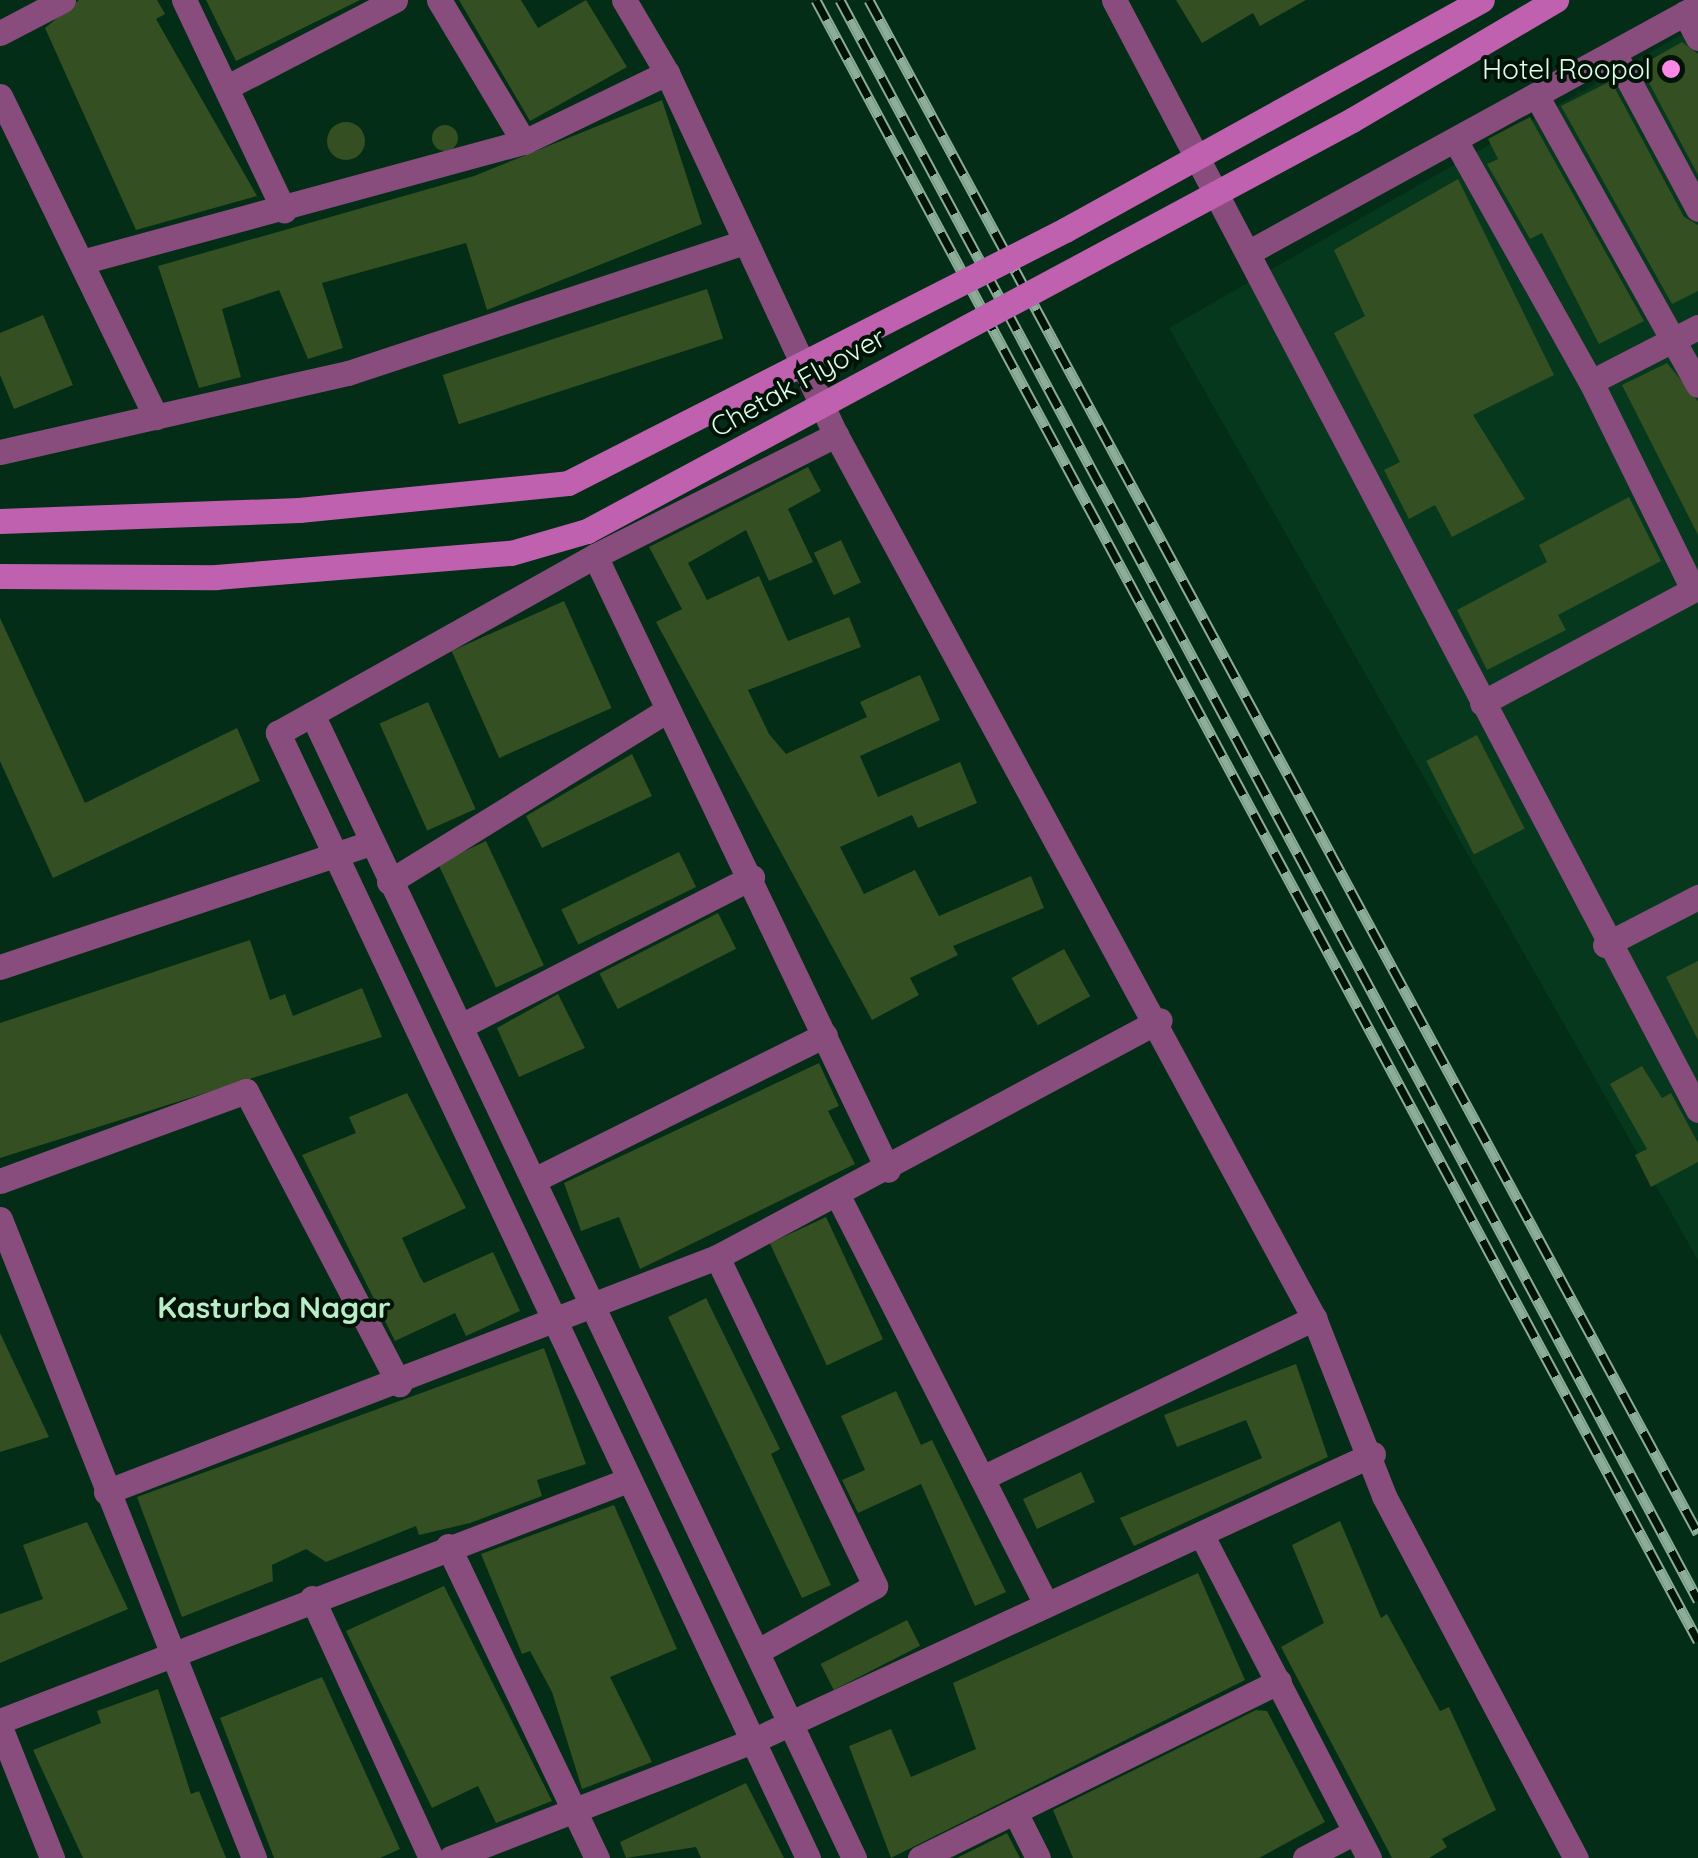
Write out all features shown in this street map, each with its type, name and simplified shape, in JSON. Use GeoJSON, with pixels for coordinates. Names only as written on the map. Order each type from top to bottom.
{"type":"FeatureCollection","features":[{"type":"Feature","properties":{"kind":"main road","name":"Chetak Flyover"},"geometry":{"type":"LineString","coordinates":[[0,521],[300,510],[568,483],[1065,230],[1482,0]]}},
{"type":"Feature","properties":{"kind":"main road","name":"Chetak Flyover"},"geometry":{"type":"LineString","coordinates":[[0,576],[216,578],[510,553],[587,531],[1352,120],[1556,0]]}},
{"type":"Feature","properties":{"kind":"street"},"geometry":{"type":"LineString","coordinates":[[0,33],[63,0]]}},
{"type":"Feature","properties":{"kind":"street"},"geometry":{"type":"LineString","coordinates":[[184,0],[284,211]]}},
{"type":"Feature","properties":{"kind":"street"},"geometry":{"type":"LineString","coordinates":[[228,86],[396,0]]}},
{"type":"Feature","properties":{"kind":"street"},"geometry":{"type":"LineString","coordinates":[[439,0],[524,142]]}},
{"type":"Feature","properties":{"kind":"street"},"geometry":{"type":"LineString","coordinates":[[624,0],[668,73],[740,243],[836,435],[1160,1020],[1314,1318],[1373,1454],[1384,1496],[1576,1858]]}},
{"type":"Feature","properties":{"kind":"street"},"geometry":{"type":"LineString","coordinates":[[1114,0],[1251,252],[1605,945],[1698,1110]]}},
{"type":"Feature","properties":{"kind":"street"},"geometry":{"type":"LineString","coordinates":[[1251,252],[1692,10],[1698,38]]}},
{"type":"Feature","properties":{"kind":"street"},"geometry":{"type":"LineString","coordinates":[[1614,53],[1698,209]]}},
{"type":"Feature","properties":{"kind":"street"},"geometry":{"type":"LineString","coordinates":[[85,261],[284,211],[524,142],[668,73]]}},
{"type":"Feature","properties":{"kind":"street"},"geometry":{"type":"LineString","coordinates":[[1536,95],[1698,385]]}},
{"type":"Feature","properties":{"kind":"street"},"geometry":{"type":"LineString","coordinates":[[0,96],[85,261],[156,417]]}},
{"type":"Feature","properties":{"kind":"street"},"geometry":{"type":"LineString","coordinates":[[1455,140],[1591,382],[1695,588],[1482,703]]}},
{"type":"Feature","properties":{"kind":"street"},"geometry":{"type":"LineString","coordinates":[[0,452],[348,373],[740,243]]}},
{"type":"Feature","properties":{"kind":"street"},"geometry":{"type":"LineString","coordinates":[[1591,382],[1698,327]]}},
{"type":"Feature","properties":{"kind":"street"},"geometry":{"type":"LineString","coordinates":[[808,1858],[331,857],[278,733],[595,556],[836,435]]}},
{"type":"Feature","properties":{"kind":"street"},"geometry":{"type":"LineString","coordinates":[[595,556],[752,877],[888,1170]]}},
{"type":"Feature","properties":{"kind":"street"},"geometry":{"type":"LineString","coordinates":[[389,882],[668,710]]}},
{"type":"Feature","properties":{"kind":"street"},"geometry":{"type":"LineString","coordinates":[[312,714],[854,1858]]}},
{"type":"Feature","properties":{"kind":"street"},"geometry":{"type":"LineString","coordinates":[[0,967],[371,843]]}},
{"type":"Feature","properties":{"kind":"street"},"geometry":{"type":"LineString","coordinates":[[461,1026],[752,877]]}},
{"type":"Feature","properties":{"kind":"street"},"geometry":{"type":"LineString","coordinates":[[1605,945],[1698,897]]}},
{"type":"Feature","properties":{"kind":"street"},"geometry":{"type":"LineString","coordinates":[[106,1492],[556,1325],[718,1257],[888,1170],[1160,1020]]}},
{"type":"Feature","properties":{"kind":"street"},"geometry":{"type":"LineString","coordinates":[[534,1180],[824,1035]]}},
{"type":"Feature","properties":{"kind":"street"},"geometry":{"type":"LineString","coordinates":[[0,1181],[246,1091],[399,1384]]}},
{"type":"Feature","properties":{"kind":"street"},"geometry":{"type":"LineString","coordinates":[[837,1194],[1046,1604]]}},
{"type":"Feature","properties":{"kind":"street"},"geometry":{"type":"LineString","coordinates":[[0,1218],[254,1858]]}},
{"type":"Feature","properties":{"kind":"street"},"geometry":{"type":"LineString","coordinates":[[718,1257],[875,1586],[758,1651]]}},
{"type":"Feature","properties":{"kind":"street"},"geometry":{"type":"LineString","coordinates":[[982,1478],[1314,1318]]}},
{"type":"Feature","properties":{"kind":"street"},"geometry":{"type":"LineString","coordinates":[[452,1858],[752,1741],[1373,1454]]}},
{"type":"Feature","properties":{"kind":"street"},"geometry":{"type":"LineString","coordinates":[[52,1858],[0,1724],[171,1650],[628,1480]]}},
{"type":"Feature","properties":{"kind":"street"},"geometry":{"type":"LineString","coordinates":[[1201,1534],[1368,1858]]}},
{"type":"Feature","properties":{"kind":"street"},"geometry":{"type":"LineString","coordinates":[[448,1546],[597,1858]]}},
{"type":"Feature","properties":{"kind":"street"},"geometry":{"type":"LineString","coordinates":[[312,1598],[431,1858]]}},
{"type":"Feature","properties":{"kind":"street"},"geometry":{"type":"LineString","coordinates":[[920,1858],[1279,1681]]}},
{"type":"Feature","properties":{"kind":"street"},"geometry":{"type":"LineString","coordinates":[[1014,1812],[1038,1858]]}},
{"type":"Feature","properties":{"kind":"street"},"geometry":{"type":"LineString","coordinates":[[1305,1858],[1354,1832]]}},
{"type":"Feature","properties":{"kind":"shaded area"},"geometry":{"type":"Polygon","coordinates":[[[1698,25],[1698,1260],[1169,328],[1698,25]]]}},
{"type":"Feature","properties":{"kind":"building"},"geometry":{"type":"Polygon","coordinates":[[[79,0],[157,0],[165,14],[156,19],[257,196],[136,230],[45,28],[79,0]]]}},
{"type":"Feature","properties":{"kind":"building"},"geometry":{"type":"Polygon","coordinates":[[[206,0],[360,0],[236,61],[206,0]]]}},
{"type":"Feature","properties":{"kind":"building"},"geometry":{"type":"Polygon","coordinates":[[[459,0],[521,0],[538,28],[586,0],[627,67],[530,121],[459,0]]]}},
{"type":"Feature","properties":{"kind":"building"},"geometry":{"type":"Polygon","coordinates":[[[1176,0],[1306,0],[1260,26],[1253,13],[1202,43],[1176,0]]]}},
{"type":"Feature","properties":{"kind":"building"},"geometry":{"type":"Polygon","coordinates":[[[1682,42],[1698,54],[1698,175],[1640,66],[1682,42]]]}},
{"type":"Feature","properties":{"kind":"building"},"geometry":{"type":"Polygon","coordinates":[[[1611,81],[1684,217],[1698,225],[1698,291],[1672,304],[1561,106],[1611,81]]]}},
{"type":"Feature","properties":{"kind":"building"},"geometry":{"type":"Polygon","coordinates":[[[662,100],[702,224],[487,310],[466,243],[322,283],[343,348],[308,359],[279,290],[222,309],[241,377],[199,388],[158,266],[474,176],[662,100]]]}},
{"type":"Feature","properties":{"kind":"building"},"geometry":{"type":"Polygon","coordinates":[[[1530,117],[1644,321],[1599,344],[1542,233],[1530,239],[1487,164],[1498,159],[1488,139],[1530,117]]]}},
{"type":"Feature","properties":{"kind":"building"},"geometry":{"type":"Polygon","coordinates":[[[346,122],[359,128],[365,141],[359,154],[346,160],[333,154],[327,141],[333,128],[346,122]]]}},
{"type":"Feature","properties":{"kind":"building"},"geometry":{"type":"Polygon","coordinates":[[[445,125],[454,129],[458,138],[454,147],[445,151],[436,147],[432,138],[436,129],[445,125]]]}},
{"type":"Feature","properties":{"kind":"building"},"geometry":{"type":"Polygon","coordinates":[[[1458,179],[1554,375],[1473,415],[1525,499],[1452,537],[1435,505],[1409,519],[1384,470],[1400,462],[1334,333],[1365,316],[1334,250],[1458,179]]]}},
{"type":"Feature","properties":{"kind":"building"},"geometry":{"type":"Polygon","coordinates":[[[707,289],[723,338],[459,424],[443,375],[707,289]]]}},
{"type":"Feature","properties":{"kind":"building"},"geometry":{"type":"Polygon","coordinates":[[[43,315],[73,385],[14,409],[0,375],[0,333],[43,315]]]}},
{"type":"Feature","properties":{"kind":"building"},"geometry":{"type":"Polygon","coordinates":[[[1667,363],[1698,401],[1698,535],[1622,385],[1667,363]]]}},
{"type":"Feature","properties":{"kind":"building"},"geometry":{"type":"Polygon","coordinates":[[[808,467],[821,491],[788,509],[813,562],[769,581],[746,530],[688,563],[707,600],[759,576],[788,641],[849,617],[861,647],[748,690],[769,734],[786,754],[867,717],[860,702],[920,675],[940,720],[860,756],[878,797],[960,762],[977,803],[918,828],[912,815],[840,847],[864,894],[915,870],[939,916],[1031,876],[1044,908],[953,946],[958,955],[910,978],[919,995],[872,1020],[656,622],[682,609],[649,547],[808,467]]]}},
{"type":"Feature","properties":{"kind":"building"},"geometry":{"type":"Polygon","coordinates":[[[1629,497],[1661,561],[1558,615],[1566,630],[1487,670],[1457,610],[1547,562],[1539,545],[1629,497]]]}},
{"type":"Feature","properties":{"kind":"building"},"geometry":{"type":"Polygon","coordinates":[[[841,540],[861,583],[834,595],[814,553],[841,540]]]}},
{"type":"Feature","properties":{"kind":"building"},"geometry":{"type":"Polygon","coordinates":[[[564,601],[612,708],[499,758],[452,651],[564,601]]]}},
{"type":"Feature","properties":{"kind":"building"},"geometry":{"type":"Polygon","coordinates":[[[0,618],[85,803],[237,728],[260,781],[53,878],[0,761],[0,618]]]}},
{"type":"Feature","properties":{"kind":"building"},"geometry":{"type":"Polygon","coordinates":[[[428,702],[476,809],[427,830],[380,724],[428,702]]]}},
{"type":"Feature","properties":{"kind":"building"},"geometry":{"type":"Polygon","coordinates":[[[1477,735],[1525,829],[1474,854],[1426,761],[1477,735]]]}},
{"type":"Feature","properties":{"kind":"building"},"geometry":{"type":"Polygon","coordinates":[[[632,754],[652,796],[542,848],[526,816],[632,754]]]}},
{"type":"Feature","properties":{"kind":"building"},"geometry":{"type":"Polygon","coordinates":[[[486,841],[544,965],[496,988],[438,863],[486,841]]]}},
{"type":"Feature","properties":{"kind":"building"},"geometry":{"type":"Polygon","coordinates":[[[679,852],[696,887],[578,944],[561,909],[679,852]]]}},
{"type":"Feature","properties":{"kind":"building"},"geometry":{"type":"Polygon","coordinates":[[[718,913],[736,949],[618,1009],[599,973],[718,913]]]}},
{"type":"Feature","properties":{"kind":"building"},"geometry":{"type":"Polygon","coordinates":[[[250,940],[270,1000],[285,994],[293,1016],[362,988],[382,1037],[0,1158],[0,1023],[250,940]]]}},
{"type":"Feature","properties":{"kind":"building"},"geometry":{"type":"Polygon","coordinates":[[[1064,949],[1090,996],[1038,1025],[1012,978],[1064,949]]]}},
{"type":"Feature","properties":{"kind":"building"},"geometry":{"type":"Polygon","coordinates":[[[1698,961],[1698,1040],[1666,977],[1698,961]]]}},
{"type":"Feature","properties":{"kind":"building"},"geometry":{"type":"Polygon","coordinates":[[[558,994],[585,1048],[519,1077],[497,1028],[558,994]]]}},
{"type":"Feature","properties":{"kind":"building"},"geometry":{"type":"Polygon","coordinates":[[[819,1063],[839,1106],[828,1111],[855,1164],[640,1269],[619,1217],[581,1231],[564,1183],[819,1063]]]}},
{"type":"Feature","properties":{"kind":"building"},"geometry":{"type":"Polygon","coordinates":[[[1642,1066],[1662,1098],[1671,1093],[1698,1143],[1698,1162],[1651,1187],[1635,1155],[1647,1149],[1610,1084],[1642,1066]]]}},
{"type":"Feature","properties":{"kind":"building"},"geometry":{"type":"Polygon","coordinates":[[[407,1093],[466,1208],[402,1238],[420,1277],[424,1283],[493,1252],[520,1311],[466,1336],[455,1313],[395,1341],[302,1155],[356,1133],[349,1117],[407,1093]]]}},
{"type":"Feature","properties":{"kind":"building"},"geometry":{"type":"Polygon","coordinates":[[[826,1217],[883,1339],[827,1366],[770,1243],[826,1217]]]}},
{"type":"Feature","properties":{"kind":"building"},"geometry":{"type":"Polygon","coordinates":[[[706,1298],[780,1449],[771,1454],[831,1585],[802,1598],[668,1317],[706,1298]]]}},
{"type":"Feature","properties":{"kind":"building"},"geometry":{"type":"Polygon","coordinates":[[[0,1333],[49,1437],[0,1452],[0,1333]]]}},
{"type":"Feature","properties":{"kind":"building"},"geometry":{"type":"Polygon","coordinates":[[[544,1348],[586,1464],[537,1480],[542,1496],[470,1523],[419,1535],[416,1526],[326,1562],[306,1549],[272,1565],[273,1581],[182,1617],[137,1497],[544,1348]]]}},
{"type":"Feature","properties":{"kind":"building"},"geometry":{"type":"Polygon","coordinates":[[[1296,1364],[1328,1457],[1134,1546],[1120,1518],[1262,1458],[1246,1420],[1177,1447],[1164,1415],[1296,1364]]]}},
{"type":"Feature","properties":{"kind":"building"},"geometry":{"type":"Polygon","coordinates":[[[896,1391],[921,1445],[932,1440],[1006,1592],[975,1606],[921,1484],[858,1513],[842,1480],[865,1470],[841,1416],[896,1391]]]}},
{"type":"Feature","properties":{"kind":"building"},"geometry":{"type":"Polygon","coordinates":[[[1081,1472],[1095,1502],[1037,1529],[1023,1499],[1081,1472]]]}},
{"type":"Feature","properties":{"kind":"building"},"geometry":{"type":"Polygon","coordinates":[[[614,1505],[677,1649],[610,1677],[652,1762],[582,1789],[552,1692],[530,1651],[522,1654],[481,1554],[614,1505]]]}},
{"type":"Feature","properties":{"kind":"building"},"geometry":{"type":"Polygon","coordinates":[[[1340,1521],[1381,1618],[1387,1614],[1440,1711],[1449,1707],[1496,1810],[1442,1839],[1447,1847],[1429,1858],[1392,1858],[1281,1647],[1324,1623],[1292,1545],[1340,1521]]]}},
{"type":"Feature","properties":{"kind":"building"},"geometry":{"type":"Polygon","coordinates":[[[87,1522],[128,1609],[0,1663],[0,1614],[43,1599],[23,1545],[87,1522]]]}},
{"type":"Feature","properties":{"kind":"building"},"geometry":{"type":"Polygon","coordinates":[[[1198,1573],[1245,1680],[891,1858],[849,1746],[891,1729],[911,1777],[976,1749],[953,1683],[1198,1573]]]}},
{"type":"Feature","properties":{"kind":"building"},"geometry":{"type":"Polygon","coordinates":[[[444,1586],[552,1801],[496,1823],[478,1786],[432,1808],[346,1631],[444,1586]]]}},
{"type":"Feature","properties":{"kind":"building"},"geometry":{"type":"Polygon","coordinates":[[[907,1620],[920,1646],[834,1690],[821,1664],[907,1620]]]}},
{"type":"Feature","properties":{"kind":"building"},"geometry":{"type":"Polygon","coordinates":[[[322,1677],[400,1849],[380,1858],[274,1858],[220,1718],[322,1677]]]}},
{"type":"Feature","properties":{"kind":"building"},"geometry":{"type":"Polygon","coordinates":[[[158,1689],[191,1794],[199,1791],[226,1858],[83,1858],[33,1750],[101,1723],[97,1711],[158,1689]]]}},
{"type":"Feature","properties":{"kind":"building"},"geometry":{"type":"Polygon","coordinates":[[[1256,1710],[1267,1711],[1325,1822],[1259,1858],[1073,1858],[1053,1810],[1256,1710]]]}},
{"type":"Feature","properties":{"kind":"building"},"geometry":{"type":"Polygon","coordinates":[[[746,1783],[784,1858],[701,1858],[696,1847],[626,1858],[620,1842],[746,1783]]]}},
{"type":"Feature","properties":{"kind":"building"},"geometry":{"type":"Polygon","coordinates":[[[1007,1833],[1020,1858],[957,1858],[1007,1833]]]}},
{"type":"Feature","properties":{"kind":"railway"},"geometry":{"type":"LineString","coordinates":[[816,0],[1698,1641]]}},
{"type":"Feature","properties":{"kind":"railway"},"geometry":{"type":"LineString","coordinates":[[840,0],[1698,1600]]}},
{"type":"Feature","properties":{"kind":"railway"},"geometry":{"type":"LineString","coordinates":[[869,0],[1698,1533]]}},
{"type":"Feature","properties":{"kind":"place","name":"Hotel Roopol"},"geometry":{"type":"Point","coordinates":[1671,69]}},
{"type":"Feature","properties":{"kind":"district","name":"Kasturba Nagar"},"geometry":{"type":"Point","coordinates":[274,1307]}}]}
